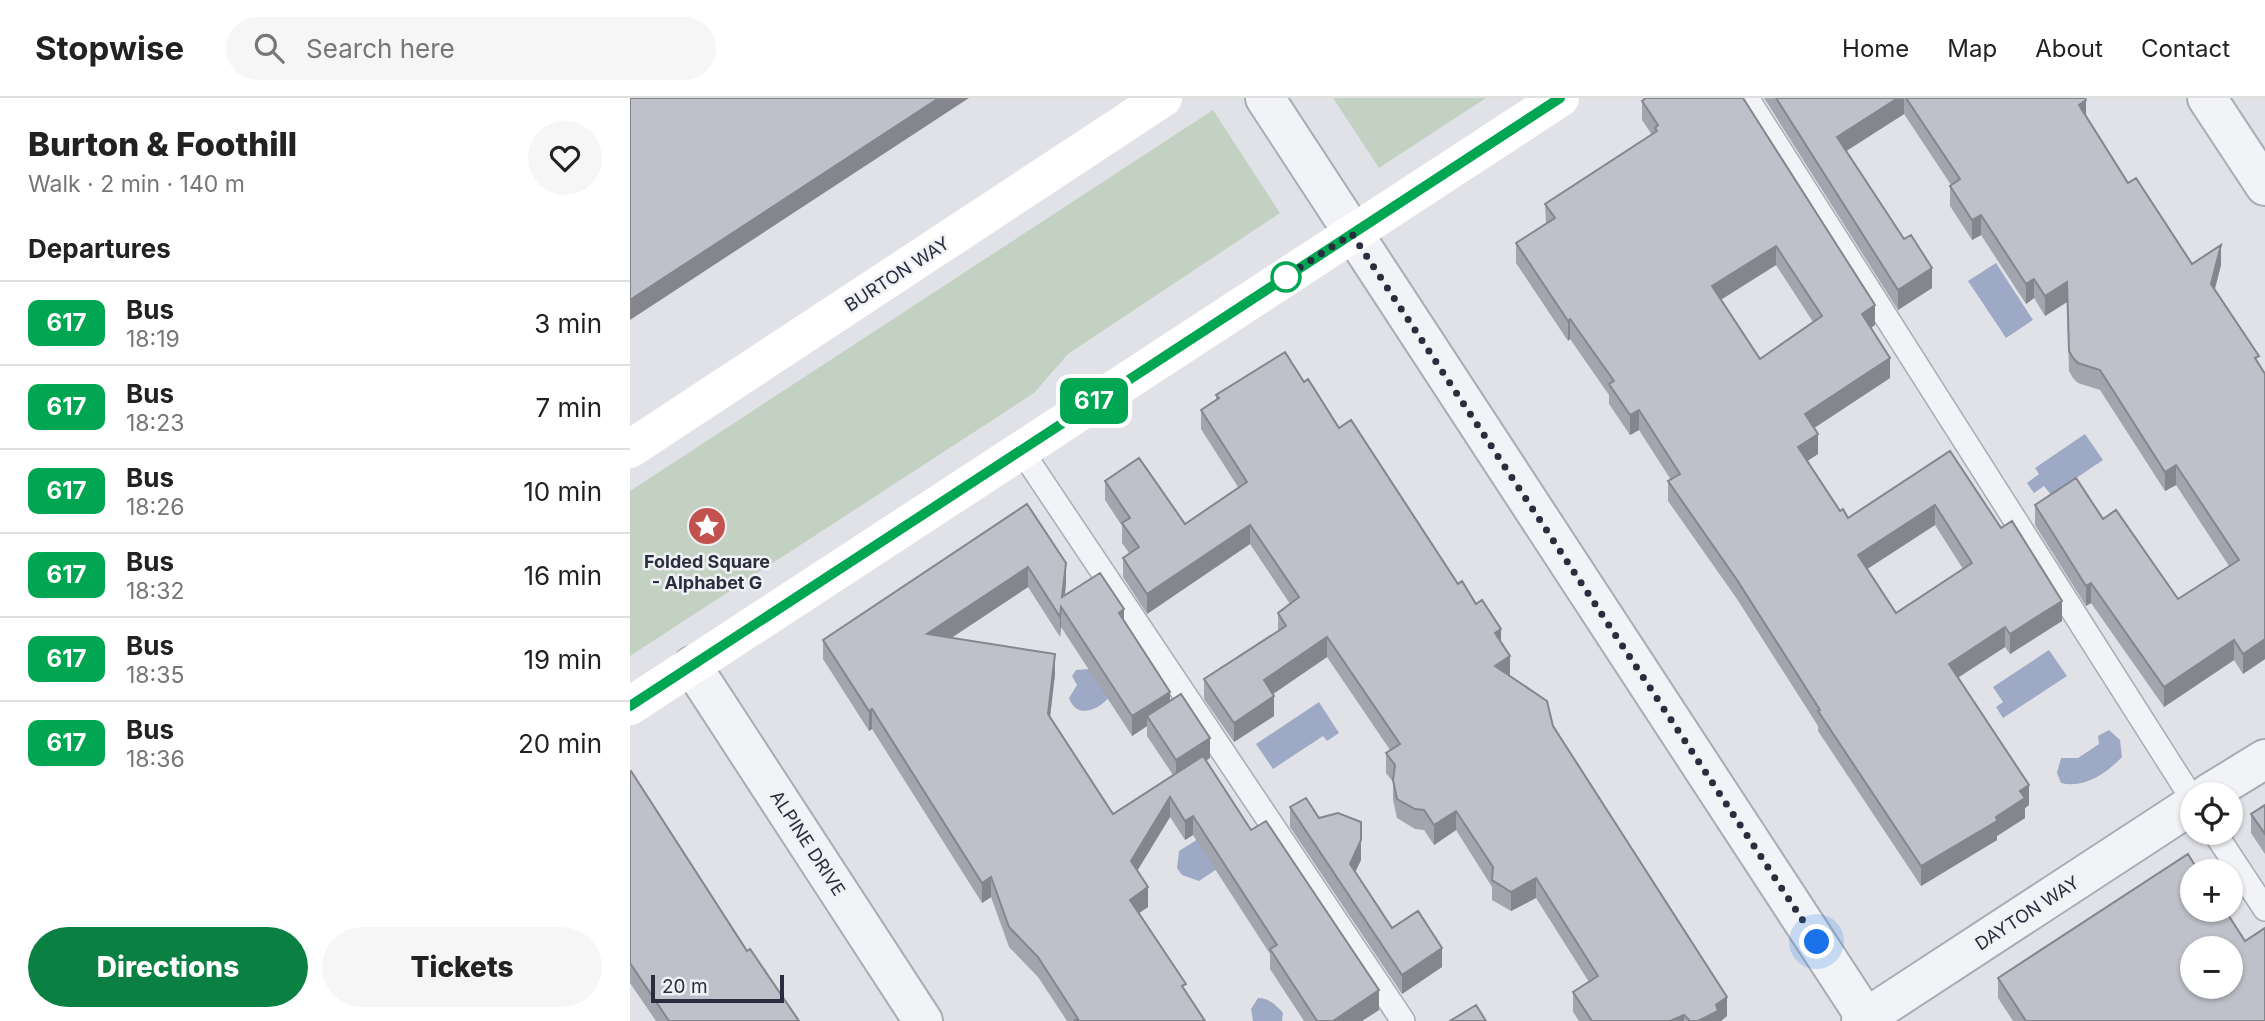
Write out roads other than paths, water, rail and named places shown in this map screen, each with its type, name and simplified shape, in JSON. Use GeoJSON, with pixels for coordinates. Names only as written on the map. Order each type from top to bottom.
{"type":"FeatureCollection","features":[{"type":"Feature","properties":{"kind":"main road","name":"BURTON WAY"},"geometry":{"type":"LineString","coordinates":[[630,449],[1163,98]]}},
{"type":"Feature","properties":{"kind":"main road"},"geometry":{"type":"LineString","coordinates":[[630,706],[1560,98]]}},
{"type":"Feature","properties":{"kind":"street"},"geometry":{"type":"LineString","coordinates":[[1265,98],[1865,1020]]}},
{"type":"Feature","properties":{"kind":"street"},"geometry":{"type":"LineString","coordinates":[[2207,98],[2265,186]]}},
{"type":"Feature","properties":{"kind":"street","name":"ALPINE DRIVE"},"geometry":{"type":"LineString","coordinates":[[692,666],[923,1021]]}},
{"type":"Feature","properties":{"kind":"street"},"geometry":{"type":"LineString","coordinates":[[2228,782],[2265,759]]}},
{"type":"Feature","properties":{"kind":"street","name":"DAYTON WAY"},"geometry":{"type":"LineString","coordinates":[[1865,1020],[2180,811]]}},
{"type":"Feature","properties":{"kind":"lane"},"geometry":{"type":"LineString","coordinates":[[1747,98],[2180,782]]}},
{"type":"Feature","properties":{"kind":"lane"},"geometry":{"type":"LineString","coordinates":[[1021,450],[1403,1021]]}},
{"type":"Feature","properties":{"kind":"lane"},"geometry":{"type":"LineString","coordinates":[[2223,845],[2265,909]]}},
{"type":"Feature","properties":{"kind":"water"},"geometry":{"type":"Polygon","coordinates":[[[1996,263],[2033,320],[2006,338],[1968,281],[1996,263]]]}},
{"type":"Feature","properties":{"kind":"water"},"geometry":{"type":"Polygon","coordinates":[[[2085,434],[2103,460],[2051,495],[2044,486],[2034,493],[2027,483],[2039,474],[2035,468],[2085,434]]]}},
{"type":"Feature","properties":{"kind":"water"},"geometry":{"type":"Polygon","coordinates":[[[2049,650],[2067,676],[2003,718],[1996,707],[2003,702],[1993,687],[2049,650]]]}},
{"type":"Feature","properties":{"kind":"water"},"geometry":{"type":"Polygon","coordinates":[[[1090,663],[1110,696],[1094,709],[1083,711],[1077,709],[1069,698],[1077,685],[1072,676],[1076,670],[1088,669],[1090,663]]]}},
{"type":"Feature","properties":{"kind":"water"},"geometry":{"type":"Polygon","coordinates":[[[1319,702],[1339,733],[1327,741],[1323,736],[1273,769],[1256,744],[1319,702]]]}},
{"type":"Feature","properties":{"kind":"water"},"geometry":{"type":"Polygon","coordinates":[[[2109,730],[2120,740],[2122,757],[2109,769],[2086,782],[2061,783],[2057,773],[2061,758],[2078,758],[2099,744],[2098,736],[2109,730]]]}},
{"type":"Feature","properties":{"kind":"water"},"geometry":{"type":"Polygon","coordinates":[[[1230,819],[1238,855],[1199,881],[1182,875],[1177,868],[1179,851],[1230,819]]]}},
{"type":"Feature","properties":{"kind":"water"},"geometry":{"type":"Polygon","coordinates":[[[1258,998],[1278,1007],[1283,1013],[1282,1021],[1253,1021],[1251,1009],[1258,998]]]}},
{"type":"Feature","properties":{"kind":"place","name":"Folded Square - Alphabet G"},"geometry":{"type":"Point","coordinates":[707,526]}}]}
